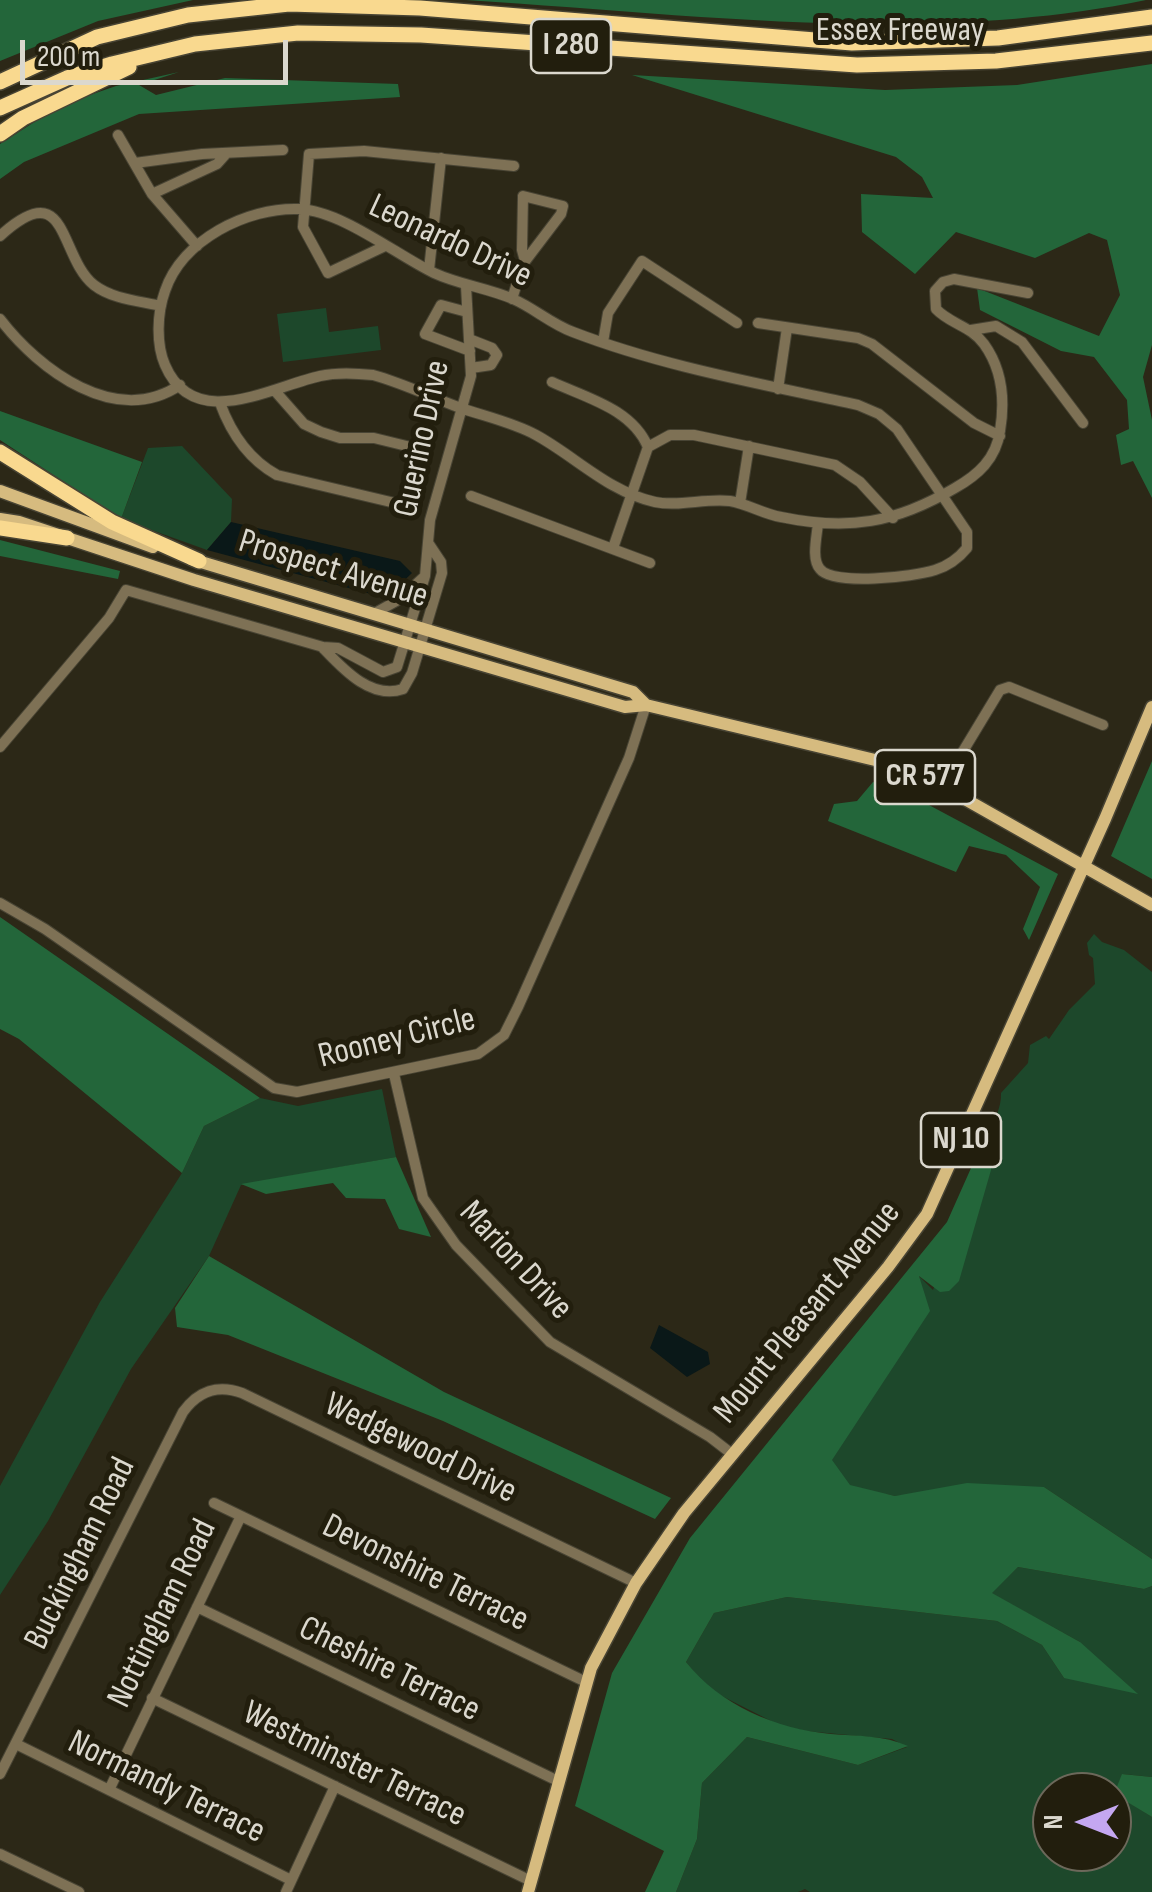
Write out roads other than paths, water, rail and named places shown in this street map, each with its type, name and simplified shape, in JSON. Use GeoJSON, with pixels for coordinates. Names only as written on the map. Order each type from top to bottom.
{"type":"FeatureCollection","features":[{"type":"Feature","properties":{"kind":"highway","name":"Essex Freeway"},"geometry":{"type":"LineString","coordinates":[[0,82],[98,37],[188,14],[289,4],[420,8],[852,43],[998,38],[1152,16]]}},
{"type":"Feature","properties":{"kind":"highway","name":"Essex Freeway"},"geometry":{"type":"LineString","coordinates":[[0,108],[67,78],[195,44],[298,34],[422,35],[856,65],[996,61],[1152,43]]}},
{"type":"Feature","properties":{"kind":"highway"},"geometry":{"type":"LineString","coordinates":[[0,134],[23,118],[155,54]]}},
{"type":"Feature","properties":{"kind":"highway"},"geometry":{"type":"LineString","coordinates":[[0,452],[112,522],[200,561]]}},
{"type":"Feature","properties":{"kind":"highway"},"geometry":{"type":"LineString","coordinates":[[0,528],[66,538]]}},
{"type":"Feature","properties":{"kind":"main road","name":"Prospect Avenue"},"geometry":{"type":"LineString","coordinates":[[0,491],[130,540],[633,692],[646,706]]}},
{"type":"Feature","properties":{"kind":"main road","name":"Prospect Avenue"},"geometry":{"type":"LineString","coordinates":[[0,519],[625,707],[646,706],[900,766],[1152,905]]}},
{"type":"Feature","properties":{"kind":"main road","name":"Mount Pleasant Avenue"},"geometry":{"type":"LineString","coordinates":[[529,1887],[586,1682],[602,1644],[661,1543],[927,1214],[1152,707]]}},
{"type":"Feature","properties":{"kind":"street"},"geometry":{"type":"LineString","coordinates":[[118,136],[152,194],[197,246]]}},
{"type":"Feature","properties":{"kind":"street"},"geometry":{"type":"LineString","coordinates":[[135,163],[284,150]]}},
{"type":"Feature","properties":{"kind":"street"},"geometry":{"type":"LineString","coordinates":[[385,246],[328,273],[303,227],[309,154],[364,152],[514,166]]}},
{"type":"Feature","properties":{"kind":"street"},"geometry":{"type":"LineString","coordinates":[[152,194],[217,164],[226,154]]}},
{"type":"Feature","properties":{"kind":"street"},"geometry":{"type":"LineString","coordinates":[[429,270],[441,158]]}},
{"type":"Feature","properties":{"kind":"street"},"geometry":{"type":"LineString","coordinates":[[512,299],[526,260],[563,206],[523,196],[522,250],[526,260]]}},
{"type":"Feature","properties":{"kind":"street","name":"Leonardo Drive"},"geometry":{"type":"LineString","coordinates":[[180,386],[164,362],[160,346],[161,306],[173,273],[197,246],[240,220],[304,210],[330,216],[429,270],[512,299],[569,330],[778,389],[858,405],[879,414],[897,429],[944,495],[966,532],[967,548],[957,560],[936,570],[903,576],[834,579],[821,572],[816,563],[818,523]]}},
{"type":"Feature","properties":{"kind":"street"},"geometry":{"type":"LineString","coordinates":[[0,236],[30,215],[52,216],[94,285],[121,298],[161,306]]}},
{"type":"Feature","properties":{"kind":"street"},"geometry":{"type":"LineString","coordinates":[[603,342],[608,313],[642,260],[737,323]]}},
{"type":"Feature","properties":{"kind":"street"},"geometry":{"type":"LineString","coordinates":[[0,320],[38,362],[76,385],[138,402],[163,396],[180,386],[207,402],[220,403],[320,376],[372,374],[532,432],[632,495],[668,504],[725,500],[776,517],[818,523],[870,523],[892,518],[944,495],[980,471],[1000,436],[1002,391],[994,359],[971,330],[936,309],[934,291],[942,282],[954,279],[1028,293]]}},
{"type":"Feature","properties":{"kind":"street","name":"Guerino Drive"},"geometry":{"type":"LineString","coordinates":[[419,627],[433,506],[471,368],[466,286]]}},
{"type":"Feature","properties":{"kind":"street"},"geometry":{"type":"LineString","coordinates":[[466,312],[441,305],[425,334],[492,348],[497,355],[492,365],[471,368]]}},
{"type":"Feature","properties":{"kind":"street"},"geometry":{"type":"LineString","coordinates":[[758,323],[858,338],[872,344],[974,423],[1000,436]]}},
{"type":"Feature","properties":{"kind":"street"},"geometry":{"type":"LineString","coordinates":[[971,330],[996,326],[1022,342],[1082,423]]}},
{"type":"Feature","properties":{"kind":"street"},"geometry":{"type":"LineString","coordinates":[[778,389],[787,328]]}},
{"type":"Feature","properties":{"kind":"street"},"geometry":{"type":"LineString","coordinates":[[552,382],[621,414],[642,434],[648,447]]}},
{"type":"Feature","properties":{"kind":"street"},"geometry":{"type":"LineString","coordinates":[[275,391],[304,424],[321,432],[340,438],[374,438],[419,449]]}},
{"type":"Feature","properties":{"kind":"street"},"geometry":{"type":"LineString","coordinates":[[220,403],[230,431],[264,468],[277,476],[395,502]]}},
{"type":"Feature","properties":{"kind":"street"},"geometry":{"type":"LineString","coordinates":[[613,548],[648,447],[670,435],[749,446],[836,465],[860,482],[892,518]]}},
{"type":"Feature","properties":{"kind":"street"},"geometry":{"type":"LineString","coordinates":[[740,503],[749,446]]}},
{"type":"Feature","properties":{"kind":"street"},"geometry":{"type":"LineString","coordinates":[[470,496],[650,562]]}},
{"type":"Feature","properties":{"kind":"street","name":"Guerino Drive"},"geometry":{"type":"LineString","coordinates":[[419,627],[442,573],[441,562],[430,544]]}},
{"type":"Feature","properties":{"kind":"street"},"geometry":{"type":"LineString","coordinates":[[374,613],[400,599],[425,576]]}},
{"type":"Feature","properties":{"kind":"street"},"geometry":{"type":"LineString","coordinates":[[0,746],[109,618],[126,590],[323,648],[338,648],[374,670],[389,672],[413,644]]}},
{"type":"Feature","properties":{"kind":"street"},"geometry":{"type":"LineString","coordinates":[[323,648],[354,679],[395,692],[409,682],[419,627]]}},
{"type":"Feature","properties":{"kind":"street"},"geometry":{"type":"LineString","coordinates":[[942,786],[1000,690],[1009,687],[1103,726]]}},
{"type":"Feature","properties":{"kind":"street","name":"Rooney Circle"},"geometry":{"type":"LineString","coordinates":[[0,903],[274,1088],[296,1092],[478,1054],[504,1035],[629,758],[646,706]]}},
{"type":"Feature","properties":{"kind":"street","name":"Marion Drive"},"geometry":{"type":"LineString","coordinates":[[394,1074],[423,1198],[456,1245],[550,1342],[732,1454]]}},
{"type":"Feature","properties":{"kind":"street","name":"Wedgewood Drive"},"geometry":{"type":"LineString","coordinates":[[183,1412],[207,1392],[234,1390],[636,1583]]}},
{"type":"Feature","properties":{"kind":"street","name":"Buckingham Road"},"geometry":{"type":"LineString","coordinates":[[0,1774],[183,1412]]}},
{"type":"Feature","properties":{"kind":"street","name":"Devonshire Terrace"},"geometry":{"type":"LineString","coordinates":[[214,1503],[586,1682]]}},
{"type":"Feature","properties":{"kind":"street","name":"Nottingham Road"},"geometry":{"type":"LineString","coordinates":[[109,1790],[241,1516]]}},
{"type":"Feature","properties":{"kind":"street","name":"Cheshire Terrace"},"geometry":{"type":"LineString","coordinates":[[197,1607],[558,1782]]}},
{"type":"Feature","properties":{"kind":"street","name":"Westminster Terrace"},"geometry":{"type":"LineString","coordinates":[[152,1698],[335,1786],[529,1887]]}},
{"type":"Feature","properties":{"kind":"street","name":"Normandy Terrace"},"geometry":{"type":"LineString","coordinates":[[16,1744],[291,1880]]}},
{"type":"Feature","properties":{"kind":"street"},"geometry":{"type":"LineString","coordinates":[[286,1892],[335,1786]]}},
{"type":"Feature","properties":{"kind":"street"},"geometry":{"type":"LineString","coordinates":[[0,1854],[79,1892]]}}]}
